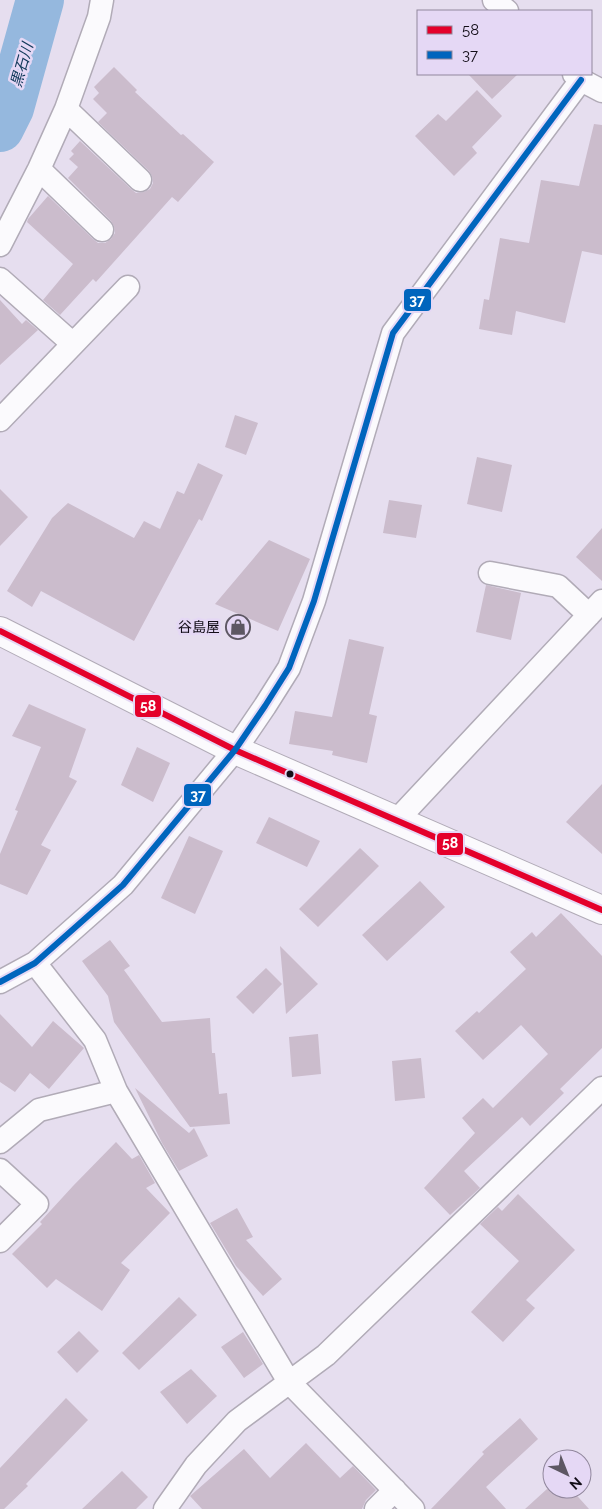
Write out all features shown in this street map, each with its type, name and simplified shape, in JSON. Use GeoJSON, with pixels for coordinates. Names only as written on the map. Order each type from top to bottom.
{"type":"FeatureCollection","features":[{"type":"Feature","properties":{"kind":"main road"},"geometry":{"type":"LineString","coordinates":[[0,631],[235,750],[602,910]]}},
{"type":"Feature","properties":{"kind":"street"},"geometry":{"type":"LineString","coordinates":[[0,245],[39,169],[66,110],[99,17],[102,0]]}},
{"type":"Feature","properties":{"kind":"street"},"geometry":{"type":"LineString","coordinates":[[494,0],[505,10]]}},
{"type":"Feature","properties":{"kind":"street"},"geometry":{"type":"LineString","coordinates":[[0,982],[35,963],[123,885],[235,750],[289,668],[314,601],[393,333],[577,77],[602,91]]}},
{"type":"Feature","properties":{"kind":"street"},"geometry":{"type":"LineString","coordinates":[[66,110],[140,180]]}},
{"type":"Feature","properties":{"kind":"street"},"geometry":{"type":"LineString","coordinates":[[39,169],[102,230]]}},
{"type":"Feature","properties":{"kind":"street"},"geometry":{"type":"LineString","coordinates":[[0,279],[73,344]]}},
{"type":"Feature","properties":{"kind":"street"},"geometry":{"type":"LineString","coordinates":[[0,420],[128,287]]}},
{"type":"Feature","properties":{"kind":"street"},"geometry":{"type":"LineString","coordinates":[[397,820],[595,608],[558,586],[490,573]]}},
{"type":"Feature","properties":{"kind":"street"},"geometry":{"type":"LineString","coordinates":[[35,963],[96,1040],[116,1091],[289,1382],[413,1509]]}},
{"type":"Feature","properties":{"kind":"street"},"geometry":{"type":"LineString","coordinates":[[165,1509],[196,1465],[237,1421],[326,1355],[602,1088]]}},
{"type":"Feature","properties":{"kind":"street"},"geometry":{"type":"LineString","coordinates":[[0,1142],[39,1110],[116,1091]]}},
{"type":"Feature","properties":{"kind":"street"},"geometry":{"type":"LineString","coordinates":[[0,1170],[36,1204],[0,1240]]}},
{"type":"Feature","properties":{"kind":"street"},"geometry":{"type":"LineString","coordinates":[[376,1509],[395,1490]]}},
{"type":"Feature","properties":{"kind":"building"},"geometry":{"type":"Polygon","coordinates":[[[114,67],[137,90],[135,92],[181,135],[183,134],[214,162],[178,202],[172,197],[96,282],[93,279],[60,315],[43,300],[73,264],[27,222],[28,219],[48,196],[98,243],[105,243],[115,233],[111,221],[68,178],[78,167],[69,159],[74,154],[71,151],[80,141],[136,193],[150,189],[153,183],[149,171],[98,122],[107,113],[93,99],[99,93],[94,87],[114,67]]]}},
{"type":"Feature","properties":{"kind":"building"},"geometry":{"type":"Polygon","coordinates":[[[469,75],[517,75],[492,99],[469,75]]]}},
{"type":"Feature","properties":{"kind":"building"},"geometry":{"type":"Polygon","coordinates":[[[477,90],[502,116],[472,147],[477,153],[454,176],[415,136],[438,114],[446,121],[477,90]]]}},
{"type":"Feature","properties":{"kind":"building"},"geometry":{"type":"Polygon","coordinates":[[[594,124],[602,125],[602,255],[582,251],[565,323],[516,311],[512,335],[479,329],[484,299],[489,300],[500,238],[529,243],[541,180],[579,186],[594,124]]]}},
{"type":"Feature","properties":{"kind":"building"},"geometry":{"type":"Polygon","coordinates":[[[0,300],[22,324],[26,320],[38,330],[0,365],[0,300]]]}},
{"type":"Feature","properties":{"kind":"building"},"geometry":{"type":"Polygon","coordinates":[[[235,415],[258,423],[246,455],[225,447],[235,415]]]}},
{"type":"Feature","properties":{"kind":"building"},"geometry":{"type":"Polygon","coordinates":[[[477,457],[512,465],[502,512],[467,504],[477,457]]]}},
{"type":"Feature","properties":{"kind":"building"},"geometry":{"type":"Polygon","coordinates":[[[198,463],[223,475],[202,521],[199,519],[134,641],[41,591],[32,607],[7,591],[52,518],[68,503],[134,538],[144,521],[160,529],[177,491],[184,494],[198,463]]]}},
{"type":"Feature","properties":{"kind":"building"},"geometry":{"type":"Polygon","coordinates":[[[0,489],[28,517],[0,546],[0,489]]]}},
{"type":"Feature","properties":{"kind":"building"},"geometry":{"type":"Polygon","coordinates":[[[389,500],[422,505],[416,538],[383,533],[389,500]]]}},
{"type":"Feature","properties":{"kind":"building"},"geometry":{"type":"Polygon","coordinates":[[[602,528],[602,581],[576,557],[602,528]]]}},
{"type":"Feature","properties":{"kind":"building"},"geometry":{"type":"Polygon","coordinates":[[[269,540],[310,559],[278,631],[215,604],[269,540]]]}},
{"type":"Feature","properties":{"kind":"building"},"geometry":{"type":"Polygon","coordinates":[[[486,585],[521,593],[511,640],[476,632],[486,585]]]}},
{"type":"Feature","properties":{"kind":"building"},"geometry":{"type":"Polygon","coordinates":[[[349,639],[384,647],[369,714],[377,716],[367,763],[332,755],[333,751],[289,744],[295,711],[332,717],[349,639]]]}},
{"type":"Feature","properties":{"kind":"building"},"geometry":{"type":"Polygon","coordinates":[[[29,704],[86,729],[69,777],[77,781],[41,845],[51,850],[27,895],[0,884],[0,854],[18,811],[15,810],[41,747],[12,736],[29,704]]]}},
{"type":"Feature","properties":{"kind":"building"},"geometry":{"type":"Polygon","coordinates":[[[137,747],[170,763],[153,802],[121,785],[137,747]]]}},
{"type":"Feature","properties":{"kind":"building"},"geometry":{"type":"Polygon","coordinates":[[[602,784],[602,854],[566,822],[602,784]]]}},
{"type":"Feature","properties":{"kind":"building"},"geometry":{"type":"Polygon","coordinates":[[[269,817],[320,841],[307,867],[256,843],[269,817]]]}},
{"type":"Feature","properties":{"kind":"building"},"geometry":{"type":"Polygon","coordinates":[[[189,836],[223,851],[195,914],[161,898],[189,836]]]}},
{"type":"Feature","properties":{"kind":"building"},"geometry":{"type":"Polygon","coordinates":[[[360,848],[379,866],[318,927],[299,909],[360,848]]]}},
{"type":"Feature","properties":{"kind":"building"},"geometry":{"type":"Polygon","coordinates":[[[420,881],[445,907],[387,961],[362,935],[420,881]]]}},
{"type":"Feature","properties":{"kind":"building"},"geometry":{"type":"Polygon","coordinates":[[[561,913],[602,956],[602,1048],[560,1089],[564,1093],[530,1126],[522,1117],[464,1171],[480,1188],[450,1215],[424,1188],[475,1133],[462,1118],[483,1098],[493,1108],[548,1054],[521,1025],[483,1060],[455,1031],[477,1011],[479,1013],[526,969],[510,952],[532,932],[536,937],[561,913]]]}},
{"type":"Feature","properties":{"kind":"building"},"geometry":{"type":"Polygon","coordinates":[[[110,940],[130,966],[124,970],[162,1022],[210,1018],[212,1053],[215,1053],[219,1094],[227,1093],[230,1124],[190,1127],[114,1022],[108,996],[82,961],[110,940]]]}},
{"type":"Feature","properties":{"kind":"building"},"geometry":{"type":"Polygon","coordinates":[[[280,946],[318,984],[286,1014],[280,946]]]}},
{"type":"Feature","properties":{"kind":"building"},"geometry":{"type":"Polygon","coordinates":[[[266,968],[282,984],[253,1014],[236,997],[266,968]]]}},
{"type":"Feature","properties":{"kind":"building"},"geometry":{"type":"Polygon","coordinates":[[[0,1014],[32,1047],[53,1021],[84,1048],[49,1089],[30,1073],[15,1092],[0,1082],[0,1014]]]}},
{"type":"Feature","properties":{"kind":"building"},"geometry":{"type":"Polygon","coordinates":[[[318,1034],[321,1074],[292,1077],[289,1037],[318,1034]]]}},
{"type":"Feature","properties":{"kind":"building"},"geometry":{"type":"Polygon","coordinates":[[[421,1058],[425,1098],[395,1101],[392,1061],[421,1058]]]}},
{"type":"Feature","properties":{"kind":"building"},"geometry":{"type":"Polygon","coordinates":[[[135,1088],[189,1133],[194,1128],[208,1156],[179,1171],[162,1143],[135,1088]]]}},
{"type":"Feature","properties":{"kind":"building"},"geometry":{"type":"Polygon","coordinates":[[[116,1142],[132,1159],[139,1155],[155,1183],[146,1188],[170,1213],[121,1263],[130,1270],[102,1311],[56,1279],[47,1288],[12,1254],[42,1224],[40,1222],[73,1186],[116,1142]]]}},
{"type":"Feature","properties":{"kind":"building"},"geometry":{"type":"Polygon","coordinates":[[[518,1194],[575,1250],[526,1300],[535,1308],[503,1342],[471,1312],[519,1261],[480,1224],[498,1207],[502,1211],[518,1194]]]}},
{"type":"Feature","properties":{"kind":"building"},"geometry":{"type":"Polygon","coordinates":[[[237,1208],[253,1237],[246,1240],[282,1279],[263,1296],[236,1266],[210,1223],[237,1208]]]}},
{"type":"Feature","properties":{"kind":"building"},"geometry":{"type":"Polygon","coordinates":[[[179,1297],[197,1315],[139,1370],[122,1353],[179,1297]]]}},
{"type":"Feature","properties":{"kind":"building"},"geometry":{"type":"Polygon","coordinates":[[[79,1331],[99,1351],[77,1373],[57,1352],[79,1331]]]}},
{"type":"Feature","properties":{"kind":"building"},"geometry":{"type":"Polygon","coordinates":[[[243,1332],[263,1364],[244,1378],[221,1347],[243,1332]]]}},
{"type":"Feature","properties":{"kind":"building"},"geometry":{"type":"Polygon","coordinates":[[[191,1369],[217,1396],[187,1424],[160,1392],[191,1369]]]}},
{"type":"Feature","properties":{"kind":"building"},"geometry":{"type":"Polygon","coordinates":[[[66,1398],[88,1420],[26,1484],[28,1486],[4,1509],[0,1509],[0,1468],[66,1398]]]}},
{"type":"Feature","properties":{"kind":"building"},"geometry":{"type":"Polygon","coordinates":[[[520,1418],[538,1439],[486,1487],[506,1509],[431,1509],[484,1454],[482,1452],[520,1418]]]}},
{"type":"Feature","properties":{"kind":"building"},"geometry":{"type":"Polygon","coordinates":[[[306,1443],[340,1478],[353,1466],[376,1490],[366,1500],[362,1509],[202,1509],[190,1496],[244,1449],[270,1478],[306,1443]]]}},
{"type":"Feature","properties":{"kind":"building"},"geometry":{"type":"Polygon","coordinates":[[[122,1471],[148,1497],[136,1509],[82,1509],[122,1471]]]}},
{"type":"Feature","properties":{"kind":"building"},"geometry":{"type":"Polygon","coordinates":[[[542,1494],[542,1499],[580,1499],[589,1509],[525,1509],[542,1494]]]}},
{"type":"Feature","properties":{"kind":"waterway","name":"黒石川"},"geometry":{"type":"LineString","coordinates":[[0,128],[10,108],[40,0]]}},
{"type":"Feature","properties":{"kind":"transit line","name":"37"},"geometry":{"type":"LineString","coordinates":[[0,982],[35,963],[123,885],[235,750],[265,706],[289,668],[314,601],[393,333],[581,80]]}},
{"type":"Feature","properties":{"kind":"transit line","name":"58"},"geometry":{"type":"LineString","coordinates":[[0,631],[235,750],[602,910]]}},
{"type":"Feature","properties":{"kind":"place","name":"谷島屋"},"geometry":{"type":"Point","coordinates":[238,627]}}]}
